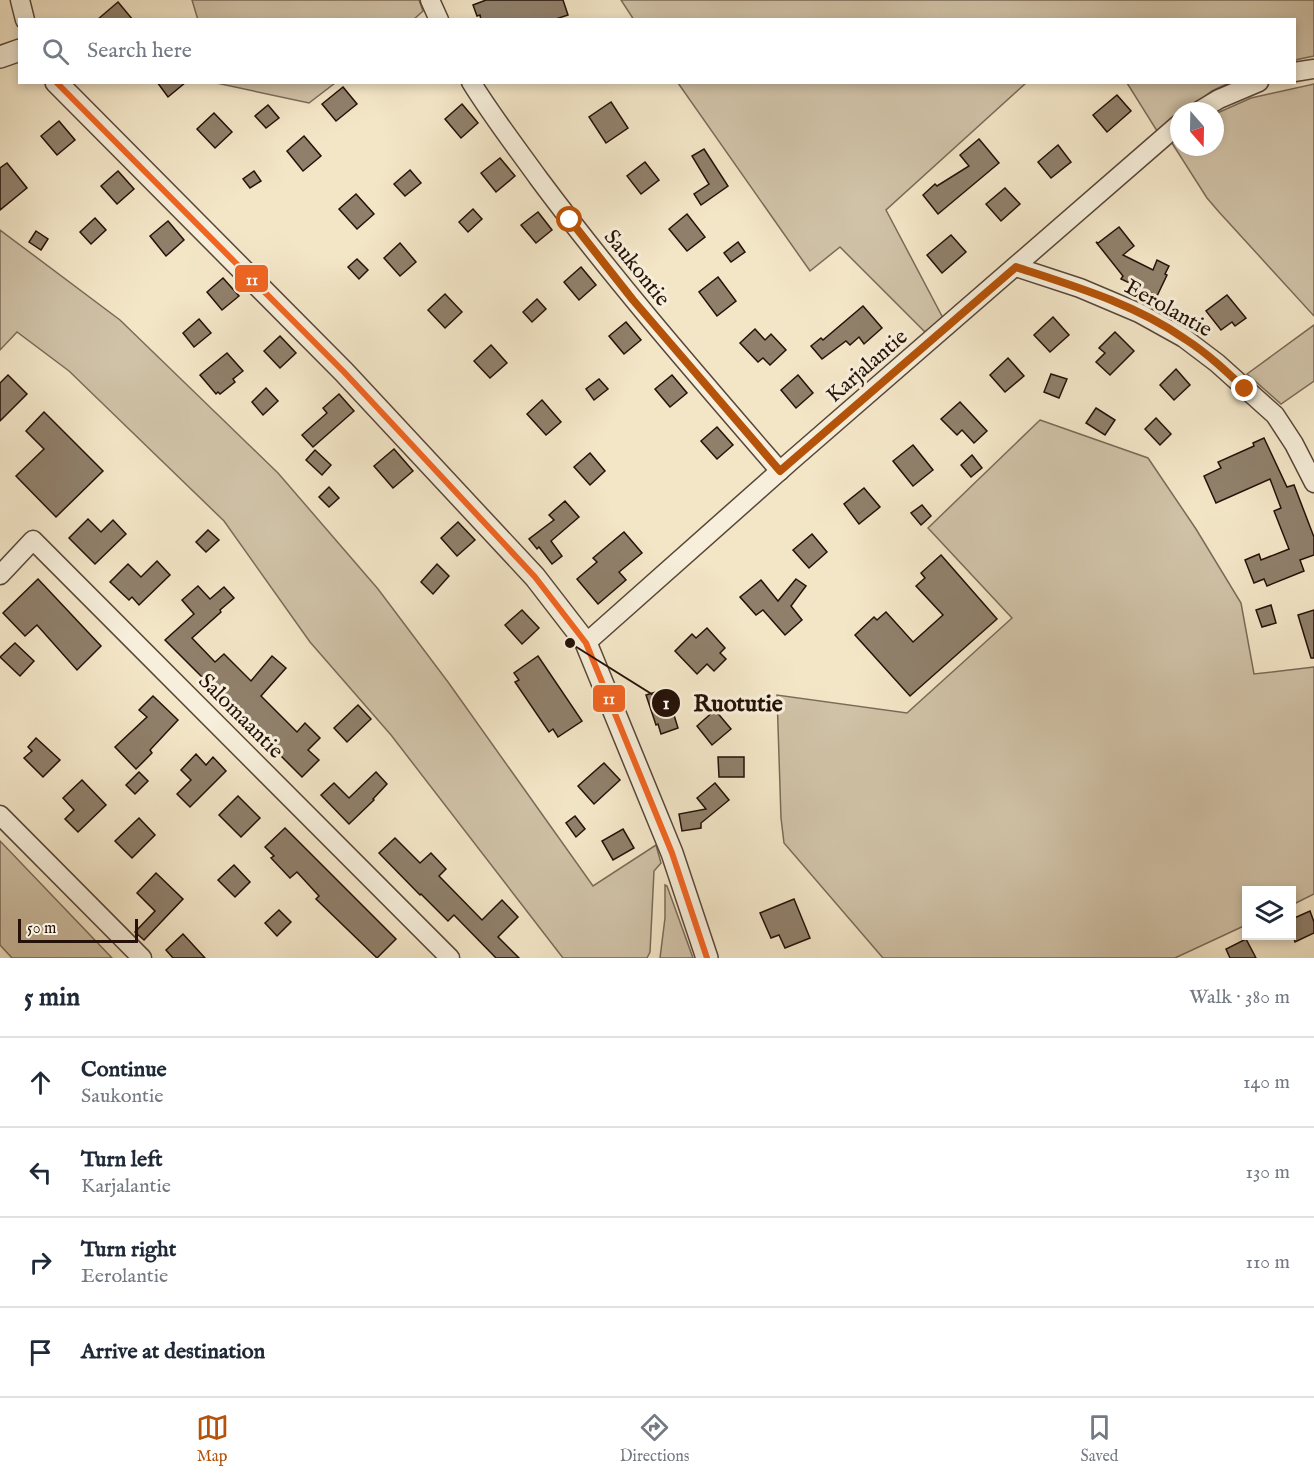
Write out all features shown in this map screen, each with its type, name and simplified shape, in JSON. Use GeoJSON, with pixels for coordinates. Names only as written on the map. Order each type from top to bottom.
{"type":"FeatureCollection","features":[{"type":"Feature","properties":{"kind":"street"},"geometry":{"type":"LineString","coordinates":[[20,0],[24,18]]}},
{"type":"Feature","properties":{"kind":"street"},"geometry":{"type":"LineString","coordinates":[[430,0],[438,18]]}},
{"type":"Feature","properties":{"kind":"street"},"geometry":{"type":"LineString","coordinates":[[0,57],[18,51]]}},
{"type":"Feature","properties":{"kind":"street"},"geometry":{"type":"LineString","coordinates":[[1296,72],[1314,69]]}},
{"type":"Feature","properties":{"kind":"street"},"geometry":{"type":"LineString","coordinates":[[58,84],[338,365],[535,577],[586,643],[672,853],[707,958]]}},
{"type":"Feature","properties":{"kind":"street","name":"Saukontie"},"geometry":{"type":"LineString","coordinates":[[472,84],[491,114],[630,298],[780,471]]}},
{"type":"Feature","properties":{"kind":"street"},"geometry":{"type":"LineString","coordinates":[[1214,102],[1254,84]]}},
{"type":"Feature","properties":{"kind":"street","name":"Karjalantie"},"geometry":{"type":"LineString","coordinates":[[586,643],[1170,132]]}},
{"type":"Feature","properties":{"kind":"street","name":"Eerolantie"},"geometry":{"type":"LineString","coordinates":[[1016,267],[1080,288],[1139,313],[1184,338],[1217,363],[1275,415],[1294,444],[1314,483]]}},
{"type":"Feature","properties":{"kind":"street","name":"Salomaantie"},"geometry":{"type":"LineString","coordinates":[[0,575],[33,540],[450,958]]}},
{"type":"Feature","properties":{"kind":"street"},"geometry":{"type":"LineString","coordinates":[[0,815],[142,958]]}},
{"type":"Feature","properties":{"kind":"shaded area"},"geometry":{"type":"Polygon","coordinates":[[[192,0],[419,0],[423,11],[415,18],[197,18],[192,0]]]}},
{"type":"Feature","properties":{"kind":"shaded area"},"geometry":{"type":"Polygon","coordinates":[[[621,0],[1314,0],[1314,56],[1296,60],[1296,18],[633,18],[621,0]]]}},
{"type":"Feature","properties":{"kind":"shaded area"},"geometry":{"type":"Polygon","coordinates":[[[221,84],[334,84],[309,103],[221,84]]]}},
{"type":"Feature","properties":{"kind":"shaded area"},"geometry":{"type":"Polygon","coordinates":[[[679,84],[1025,84],[886,210],[943,318],[925,332],[840,247],[810,271],[679,84]]]}},
{"type":"Feature","properties":{"kind":"shaded area"},"geometry":{"type":"Polygon","coordinates":[[[1128,84],[1227,84],[1197,102],[1170,102],[1170,122],[1157,131],[1128,84]]]}},
{"type":"Feature","properties":{"kind":"shaded area"},"geometry":{"type":"Polygon","coordinates":[[[1314,84],[1314,316],[1207,198],[1180,156],[1224,156],[1224,110],[1251,98],[1314,84]]]}},
{"type":"Feature","properties":{"kind":"shaded area"},"geometry":{"type":"Polygon","coordinates":[[[0,230],[120,320],[278,473],[378,589],[448,682],[593,886],[656,845],[661,863],[654,871],[650,952],[647,958],[563,958],[391,735],[310,642],[224,521],[69,371],[17,332],[0,350],[0,230]]]}},
{"type":"Feature","properties":{"kind":"shaded area"},"geometry":{"type":"Polygon","coordinates":[[[1314,325],[1314,381],[1281,404],[1247,374],[1314,325]]]}},
{"type":"Feature","properties":{"kind":"shaded area"},"geometry":{"type":"Polygon","coordinates":[[[1040,420],[1148,458],[1196,529],[1241,603],[1254,674],[1314,667],[1314,894],[1296,903],[1296,886],[1242,886],[1242,927],[1175,958],[883,958],[784,843],[781,818],[777,695],[907,713],[1012,618],[928,528],[1040,420]]]}},
{"type":"Feature","properties":{"kind":"shaded area"},"geometry":{"type":"Polygon","coordinates":[[[0,841],[112,958],[12,958],[0,945],[0,841]]]}},
{"type":"Feature","properties":{"kind":"shaded area"},"geometry":{"type":"Polygon","coordinates":[[[665,885],[693,958],[660,958],[665,918],[665,885]]]}},
{"type":"Feature","properties":{"kind":"building"},"geometry":{"type":"Polygon","coordinates":[[[486,0],[563,0],[568,15],[559,18],[481,18],[480,15],[477,16],[473,5],[486,0]]]}},
{"type":"Feature","properties":{"kind":"building"},"geometry":{"type":"Polygon","coordinates":[[[118,2],[131,18],[99,18],[118,2]]]}},
{"type":"Feature","properties":{"kind":"building"},"geometry":{"type":"Polygon","coordinates":[[[158,84],[184,84],[168,97],[158,84]]]}},
{"type":"Feature","properties":{"kind":"building"},"geometry":{"type":"Polygon","coordinates":[[[343,87],[357,104],[336,121],[322,104],[343,87]]]}},
{"type":"Feature","properties":{"kind":"building"},"geometry":{"type":"Polygon","coordinates":[[[1117,95],[1131,111],[1107,132],[1093,115],[1117,95]]]}},
{"type":"Feature","properties":{"kind":"building"},"geometry":{"type":"Polygon","coordinates":[[[611,102],[628,128],[606,143],[589,117],[611,102]]]}},
{"type":"Feature","properties":{"kind":"building"},"geometry":{"type":"Polygon","coordinates":[[[462,104],[478,123],[461,138],[445,119],[462,104]]]}},
{"type":"Feature","properties":{"kind":"building"},"geometry":{"type":"Polygon","coordinates":[[[268,105],[279,118],[266,128],[255,116],[268,105]]]}},
{"type":"Feature","properties":{"kind":"building"},"geometry":{"type":"Polygon","coordinates":[[[214,113],[232,132],[215,148],[197,129],[214,113]]]}},
{"type":"Feature","properties":{"kind":"building"},"geometry":{"type":"Polygon","coordinates":[[[59,121],[75,140],[57,155],[41,136],[59,121]]]}},
{"type":"Feature","properties":{"kind":"building"},"geometry":{"type":"Polygon","coordinates":[[[304,136],[321,156],[303,171],[287,151],[304,136]]]}},
{"type":"Feature","properties":{"kind":"building"},"geometry":{"type":"Polygon","coordinates":[[[979,139],[999,163],[938,214],[923,195],[935,184],[937,186],[969,166],[960,155],[979,139]]]}},
{"type":"Feature","properties":{"kind":"building"},"geometry":{"type":"Polygon","coordinates":[[[1058,145],[1071,162],[1051,178],[1038,162],[1058,145]]]}},
{"type":"Feature","properties":{"kind":"building"},"geometry":{"type":"Polygon","coordinates":[[[704,149],[728,186],[701,205],[694,194],[709,184],[692,156],[704,149]]]}},
{"type":"Feature","properties":{"kind":"building"},"geometry":{"type":"Polygon","coordinates":[[[500,158],[515,176],[496,192],[481,173],[500,158]]]}},
{"type":"Feature","properties":{"kind":"building"},"geometry":{"type":"Polygon","coordinates":[[[645,162],[659,180],[641,194],[627,176],[645,162]]]}},
{"type":"Feature","properties":{"kind":"building"},"geometry":{"type":"Polygon","coordinates":[[[7,163],[27,188],[0,210],[0,168],[7,163]]]}},
{"type":"Feature","properties":{"kind":"building"},"geometry":{"type":"Polygon","coordinates":[[[410,170],[421,183],[405,196],[394,184],[410,170]]]}},
{"type":"Feature","properties":{"kind":"building"},"geometry":{"type":"Polygon","coordinates":[[[118,171],[134,189],[117,204],[101,186],[118,171]]]}},
{"type":"Feature","properties":{"kind":"building"},"geometry":{"type":"Polygon","coordinates":[[[254,171],[261,181],[250,188],[243,179],[254,171]]]}},
{"type":"Feature","properties":{"kind":"building"},"geometry":{"type":"Polygon","coordinates":[[[1005,188],[1020,204],[1001,221],[986,204],[1005,188]]]}},
{"type":"Feature","properties":{"kind":"building"},"geometry":{"type":"Polygon","coordinates":[[[356,194],[374,214],[357,229],[339,209],[356,194]]]}},
{"type":"Feature","properties":{"kind":"building"},"geometry":{"type":"Polygon","coordinates":[[[473,209],[482,219],[468,232],[459,222],[473,209]]]}},
{"type":"Feature","properties":{"kind":"building"},"geometry":{"type":"Polygon","coordinates":[[[538,212],[552,230],[536,243],[521,225],[538,212]]]}},
{"type":"Feature","properties":{"kind":"building"},"geometry":{"type":"Polygon","coordinates":[[[687,214],[705,237],[687,251],[669,229],[687,214]]]}},
{"type":"Feature","properties":{"kind":"building"},"geometry":{"type":"Polygon","coordinates":[[[95,218],[106,230],[91,244],[80,232],[95,218]]]}},
{"type":"Feature","properties":{"kind":"building"},"geometry":{"type":"Polygon","coordinates":[[[168,221],[184,240],[166,256],[150,236],[168,221]]]}},
{"type":"Feature","properties":{"kind":"building"},"geometry":{"type":"Polygon","coordinates":[[[1119,227],[1134,246],[1123,255],[1153,270],[1157,260],[1169,266],[1157,296],[1121,279],[1123,276],[1096,242],[1098,243],[1119,227]]]}},
{"type":"Feature","properties":{"kind":"building"},"geometry":{"type":"Polygon","coordinates":[[[36,231],[48,239],[41,250],[29,242],[36,231]]]}},
{"type":"Feature","properties":{"kind":"building"},"geometry":{"type":"Polygon","coordinates":[[[951,235],[966,252],[942,273],[927,255],[951,235]]]}},
{"type":"Feature","properties":{"kind":"building"},"geometry":{"type":"Polygon","coordinates":[[[738,242],[745,252],[731,262],[724,253],[738,242]]]}},
{"type":"Feature","properties":{"kind":"building"},"geometry":{"type":"Polygon","coordinates":[[[400,243],[416,262],[400,276],[384,258],[400,243]]]}},
{"type":"Feature","properties":{"kind":"building"},"geometry":{"type":"Polygon","coordinates":[[[357,259],[368,270],[359,279],[348,267],[357,259]]]}},
{"type":"Feature","properties":{"kind":"building"},"geometry":{"type":"Polygon","coordinates":[[[581,267],[596,285],[579,300],[564,282],[581,267]]]}},
{"type":"Feature","properties":{"kind":"building"},"geometry":{"type":"Polygon","coordinates":[[[718,277],[736,301],[717,316],[699,292],[718,277]]]}},
{"type":"Feature","properties":{"kind":"building"},"geometry":{"type":"Polygon","coordinates":[[[223,278],[239,296],[222,310],[207,292],[223,278]]]}},
{"type":"Feature","properties":{"kind":"building"},"geometry":{"type":"Polygon","coordinates":[[[445,294],[462,312],[445,328],[428,310],[445,294]]]}},
{"type":"Feature","properties":{"kind":"building"},"geometry":{"type":"Polygon","coordinates":[[[1227,295],[1246,318],[1235,326],[1232,322],[1221,330],[1206,311],[1227,295]]]}},
{"type":"Feature","properties":{"kind":"building"},"geometry":{"type":"Polygon","coordinates":[[[537,299],[546,309],[532,322],[523,312],[537,299]]]}},
{"type":"Feature","properties":{"kind":"building"},"geometry":{"type":"Polygon","coordinates":[[[863,306],[882,328],[864,344],[859,337],[850,345],[846,341],[822,359],[811,346],[821,338],[823,340],[863,306]]]}},
{"type":"Feature","properties":{"kind":"building"},"geometry":{"type":"Polygon","coordinates":[[[1053,317],[1069,335],[1050,352],[1034,335],[1053,317]]]}},
{"type":"Feature","properties":{"kind":"building"},"geometry":{"type":"Polygon","coordinates":[[[199,319],[211,333],[194,347],[183,333],[199,319]]]}},
{"type":"Feature","properties":{"kind":"building"},"geometry":{"type":"Polygon","coordinates":[[[626,322],[641,340],[624,354],[609,336],[626,322]]]}},
{"type":"Feature","properties":{"kind":"building"},"geometry":{"type":"Polygon","coordinates":[[[755,329],[765,340],[771,334],[786,350],[770,365],[763,358],[758,362],[740,343],[755,329]]]}},
{"type":"Feature","properties":{"kind":"building"},"geometry":{"type":"Polygon","coordinates":[[[1115,332],[1134,351],[1110,375],[1096,362],[1105,353],[1099,348],[1115,332]]]}},
{"type":"Feature","properties":{"kind":"building"},"geometry":{"type":"Polygon","coordinates":[[[280,336],[296,353],[280,368],[264,351],[280,336]]]}},
{"type":"Feature","properties":{"kind":"building"},"geometry":{"type":"Polygon","coordinates":[[[491,345],[507,363],[490,378],[474,361],[491,345]]]}},
{"type":"Feature","properties":{"kind":"building"},"geometry":{"type":"Polygon","coordinates":[[[227,353],[243,371],[233,379],[235,382],[220,394],[218,392],[216,394],[200,375],[227,353]]]}},
{"type":"Feature","properties":{"kind":"building"},"geometry":{"type":"Polygon","coordinates":[[[1008,358],[1024,376],[1005,392],[990,375],[1008,358]]]}},
{"type":"Feature","properties":{"kind":"building"},"geometry":{"type":"Polygon","coordinates":[[[1176,369],[1190,385],[1174,400],[1160,385],[1176,369]]]}},
{"type":"Feature","properties":{"kind":"building"},"geometry":{"type":"Polygon","coordinates":[[[1051,374],[1067,379],[1059,398],[1044,392],[1051,374]]]}},
{"type":"Feature","properties":{"kind":"building"},"geometry":{"type":"Polygon","coordinates":[[[8,375],[27,394],[0,421],[0,383],[8,375]]]}},
{"type":"Feature","properties":{"kind":"building"},"geometry":{"type":"Polygon","coordinates":[[[672,375],[687,393],[670,407],[655,389],[672,375]]]}},
{"type":"Feature","properties":{"kind":"building"},"geometry":{"type":"Polygon","coordinates":[[[798,375],[813,393],[796,408],[781,390],[798,375]]]}},
{"type":"Feature","properties":{"kind":"building"},"geometry":{"type":"Polygon","coordinates":[[[599,379],[608,389],[594,400],[586,389],[599,379]]]}},
{"type":"Feature","properties":{"kind":"building"},"geometry":{"type":"Polygon","coordinates":[[[266,388],[278,401],[263,415],[252,402],[266,388]]]}},
{"type":"Feature","properties":{"kind":"building"},"geometry":{"type":"Polygon","coordinates":[[[339,394],[354,411],[313,447],[302,435],[327,413],[323,408],[339,394]]]}},
{"type":"Feature","properties":{"kind":"building"},"geometry":{"type":"Polygon","coordinates":[[[542,400],[561,422],[546,435],[527,414],[542,400]]]}},
{"type":"Feature","properties":{"kind":"building"},"geometry":{"type":"Polygon","coordinates":[[[960,402],[987,431],[974,443],[962,430],[957,435],[941,419],[960,402]]]}},
{"type":"Feature","properties":{"kind":"building"},"geometry":{"type":"Polygon","coordinates":[[[1096,408],[1115,420],[1105,435],[1086,423],[1096,408]]]}},
{"type":"Feature","properties":{"kind":"building"},"geometry":{"type":"Polygon","coordinates":[[[44,412],[103,471],[56,517],[16,476],[44,449],[26,431],[44,412]]]}},
{"type":"Feature","properties":{"kind":"building"},"geometry":{"type":"Polygon","coordinates":[[[1156,418],[1171,434],[1160,445],[1145,429],[1156,418]]]}},
{"type":"Feature","properties":{"kind":"building"},"geometry":{"type":"Polygon","coordinates":[[[717,427],[733,445],[717,459],[701,441],[717,427]]]}},
{"type":"Feature","properties":{"kind":"building"},"geometry":{"type":"Polygon","coordinates":[[[1264,438],[1287,487],[1294,485],[1314,537],[1314,555],[1300,560],[1304,571],[1267,586],[1264,579],[1254,583],[1245,560],[1259,554],[1261,560],[1289,549],[1274,511],[1281,508],[1270,479],[1216,503],[1204,476],[1221,468],[1218,462],[1254,446],[1253,443],[1264,438]]]}},
{"type":"Feature","properties":{"kind":"building"},"geometry":{"type":"Polygon","coordinates":[[[913,445],[933,470],[913,486],[893,461],[913,445]]]}},
{"type":"Feature","properties":{"kind":"building"},"geometry":{"type":"Polygon","coordinates":[[[394,449],[413,471],[393,488],[374,466],[394,449]]]}},
{"type":"Feature","properties":{"kind":"building"},"geometry":{"type":"Polygon","coordinates":[[[315,450],[331,465],[322,475],[306,460],[315,450]]]}},
{"type":"Feature","properties":{"kind":"building"},"geometry":{"type":"Polygon","coordinates":[[[590,453],[605,471],[590,485],[574,467],[590,453]]]}},
{"type":"Feature","properties":{"kind":"building"},"geometry":{"type":"Polygon","coordinates":[[[972,455],[982,468],[971,477],[961,465],[972,455]]]}},
{"type":"Feature","properties":{"kind":"building"},"geometry":{"type":"Polygon","coordinates":[[[329,487],[339,498],[329,507],[319,497],[329,487]]]}},
{"type":"Feature","properties":{"kind":"building"},"geometry":{"type":"Polygon","coordinates":[[[864,488],[880,507],[859,524],[844,504],[864,488]]]}},
{"type":"Feature","properties":{"kind":"building"},"geometry":{"type":"Polygon","coordinates":[[[565,501],[579,517],[551,541],[562,556],[552,564],[539,547],[537,549],[529,539],[554,520],[549,515],[565,501]]]}},
{"type":"Feature","properties":{"kind":"building"},"geometry":{"type":"Polygon","coordinates":[[[922,505],[931,516],[921,525],[911,513],[922,505]]]}},
{"type":"Feature","properties":{"kind":"building"},"geometry":{"type":"Polygon","coordinates":[[[88,519],[101,532],[113,520],[126,534],[95,564],[69,538],[88,519]]]}},
{"type":"Feature","properties":{"kind":"building"},"geometry":{"type":"Polygon","coordinates":[[[458,522],[475,540],[457,556],[441,538],[458,522]]]}},
{"type":"Feature","properties":{"kind":"building"},"geometry":{"type":"Polygon","coordinates":[[[208,530],[219,540],[206,552],[196,542],[208,530]]]}},
{"type":"Feature","properties":{"kind":"building"},"geometry":{"type":"Polygon","coordinates":[[[624,532],[642,553],[619,572],[626,580],[598,604],[577,579],[597,562],[593,558],[624,532]]]}},
{"type":"Feature","properties":{"kind":"building"},"geometry":{"type":"Polygon","coordinates":[[[812,534],[827,552],[809,568],[793,550],[812,534]]]}},
{"type":"Feature","properties":{"kind":"building"},"geometry":{"type":"Polygon","coordinates":[[[941,555],[997,619],[910,696],[855,635],[874,617],[877,620],[886,612],[913,642],[943,615],[916,586],[925,578],[921,573],[941,555]]]}},
{"type":"Feature","properties":{"kind":"building"},"geometry":{"type":"Polygon","coordinates":[[[157,561],[170,575],[139,605],[132,597],[129,600],[110,582],[128,564],[141,577],[157,561]]]}},
{"type":"Feature","properties":{"kind":"building"},"geometry":{"type":"Polygon","coordinates":[[[437,564],[449,576],[433,594],[421,582],[437,564]]]}},
{"type":"Feature","properties":{"kind":"building"},"geometry":{"type":"Polygon","coordinates":[[[38,579],[101,646],[77,670],[37,625],[25,636],[3,613],[38,579]]]}},
{"type":"Feature","properties":{"kind":"building"},"geometry":{"type":"Polygon","coordinates":[[[796,579],[806,586],[791,606],[802,620],[785,635],[763,610],[756,615],[740,597],[761,580],[778,601],[796,579]]]}},
{"type":"Feature","properties":{"kind":"building"},"geometry":{"type":"Polygon","coordinates":[[[198,586],[210,599],[224,587],[234,598],[192,638],[215,662],[224,654],[251,681],[272,656],[286,668],[261,696],[297,732],[305,723],[320,738],[308,750],[319,760],[302,777],[165,640],[194,614],[182,600],[198,586]]]}},
{"type":"Feature","properties":{"kind":"building"},"geometry":{"type":"Polygon","coordinates":[[[1271,605],[1276,623],[1262,627],[1256,610],[1271,605]]]}},
{"type":"Feature","properties":{"kind":"building"},"geometry":{"type":"Polygon","coordinates":[[[522,610],[539,628],[522,644],[505,625],[522,610]]]}},
{"type":"Feature","properties":{"kind":"building"},"geometry":{"type":"Polygon","coordinates":[[[1314,610],[1314,658],[1311,658],[1298,615],[1314,610]]]}},
{"type":"Feature","properties":{"kind":"building"},"geometry":{"type":"Polygon","coordinates":[[[707,628],[725,648],[720,653],[726,659],[714,671],[707,664],[697,674],[675,651],[692,634],[696,638],[707,628]]]}},
{"type":"Feature","properties":{"kind":"building"},"geometry":{"type":"Polygon","coordinates":[[[15,643],[34,661],[20,676],[0,657],[15,643]]]}},
{"type":"Feature","properties":{"kind":"building"},"geometry":{"type":"Polygon","coordinates":[[[538,656],[582,721],[558,737],[553,729],[549,732],[515,682],[519,680],[514,673],[538,656]]]}},
{"type":"Feature","properties":{"kind":"building"},"geometry":{"type":"Polygon","coordinates":[[[666,689],[678,728],[661,734],[646,695],[666,689]]]}},
{"type":"Feature","properties":{"kind":"building"},"geometry":{"type":"Polygon","coordinates":[[[153,696],[178,720],[136,769],[115,747],[147,717],[139,710],[153,696]]]}},
{"type":"Feature","properties":{"kind":"building"},"geometry":{"type":"Polygon","coordinates":[[[358,705],[371,719],[347,742],[334,728],[358,705]]]}},
{"type":"Feature","properties":{"kind":"building"},"geometry":{"type":"Polygon","coordinates":[[[715,710],[731,729],[712,745],[697,726],[715,710]]]}},
{"type":"Feature","properties":{"kind":"building"},"geometry":{"type":"Polygon","coordinates":[[[36,738],[60,760],[43,777],[24,758],[32,751],[28,747],[36,738]]]}},
{"type":"Feature","properties":{"kind":"building"},"geometry":{"type":"Polygon","coordinates":[[[196,754],[206,765],[213,757],[226,771],[190,807],[177,794],[191,780],[181,770],[196,754]]]}},
{"type":"Feature","properties":{"kind":"building"},"geometry":{"type":"Polygon","coordinates":[[[718,757],[744,757],[744,777],[719,777],[718,757]]]}},
{"type":"Feature","properties":{"kind":"building"},"geometry":{"type":"Polygon","coordinates":[[[604,763],[620,780],[594,804],[578,786],[604,763]]]}},
{"type":"Feature","properties":{"kind":"building"},"geometry":{"type":"Polygon","coordinates":[[[139,772],[148,781],[135,794],[126,785],[139,772]]]}},
{"type":"Feature","properties":{"kind":"building"},"geometry":{"type":"Polygon","coordinates":[[[376,772],[387,784],[349,824],[321,795],[334,783],[349,798],[376,772]]]}},
{"type":"Feature","properties":{"kind":"building"},"geometry":{"type":"Polygon","coordinates":[[[82,780],[106,805],[78,832],[65,819],[74,810],[63,798],[82,780]]]}},
{"type":"Feature","properties":{"kind":"building"},"geometry":{"type":"Polygon","coordinates":[[[715,783],[729,800],[701,823],[701,828],[682,831],[679,814],[706,809],[697,798],[715,783]]]}},
{"type":"Feature","properties":{"kind":"building"},"geometry":{"type":"Polygon","coordinates":[[[238,796],[260,818],[241,837],[219,815],[238,796]]]}},
{"type":"Feature","properties":{"kind":"building"},"geometry":{"type":"Polygon","coordinates":[[[575,816],[585,829],[576,837],[566,823],[575,816]]]}},
{"type":"Feature","properties":{"kind":"building"},"geometry":{"type":"Polygon","coordinates":[[[139,818],[155,835],[132,858],[115,841],[139,818]]]}},
{"type":"Feature","properties":{"kind":"building"},"geometry":{"type":"Polygon","coordinates":[[[285,828],[396,939],[377,958],[316,899],[319,896],[297,872],[290,878],[271,858],[274,856],[265,847],[285,828]]]}},
{"type":"Feature","properties":{"kind":"building"},"geometry":{"type":"Polygon","coordinates":[[[623,829],[634,848],[613,860],[602,841],[623,829]]]}},
{"type":"Feature","properties":{"kind":"building"},"geometry":{"type":"Polygon","coordinates":[[[395,838],[420,863],[431,853],[446,869],[439,876],[482,920],[502,900],[518,917],[498,937],[519,958],[496,958],[454,915],[448,921],[420,895],[379,853],[395,838]]]}},
{"type":"Feature","properties":{"kind":"building"},"geometry":{"type":"Polygon","coordinates":[[[234,865],[250,882],[235,897],[218,880],[234,865]]]}},
{"type":"Feature","properties":{"kind":"building"},"geometry":{"type":"Polygon","coordinates":[[[156,873],[183,899],[144,940],[135,932],[155,911],[137,893],[156,873]]]}},
{"type":"Feature","properties":{"kind":"building"},"geometry":{"type":"Polygon","coordinates":[[[794,899],[810,938],[785,948],[779,935],[771,938],[760,913],[794,899]]]}},
{"type":"Feature","properties":{"kind":"building"},"geometry":{"type":"Polygon","coordinates":[[[279,910],[291,922],[277,936],[265,923],[279,910]]]}},
{"type":"Feature","properties":{"kind":"building"},"geometry":{"type":"Polygon","coordinates":[[[1310,911],[1314,922],[1314,933],[1295,942],[1296,940],[1296,917],[1310,911]]]}},
{"type":"Feature","properties":{"kind":"building"},"geometry":{"type":"Polygon","coordinates":[[[183,934],[205,958],[173,958],[166,950],[183,934]]]}},
{"type":"Feature","properties":{"kind":"building"},"geometry":{"type":"Polygon","coordinates":[[[1247,940],[1256,958],[1230,958],[1226,949],[1247,940]]]}},
{"type":"Feature","properties":{"kind":"transit line","name":"11"},"geometry":{"type":"LineString","coordinates":[[58,84],[344,372],[535,577],[586,643],[672,853],[707,958]]}},
{"type":"Feature","properties":{"kind":"place","name":"Ruotutie"},"geometry":{"type":"Point","coordinates":[570,643]}},
{"type":"Feature","properties":{"kind":"route"},"geometry":{"type":"LineString","coordinates":[[570,220],[633,300],[780,471],[1016,267],[1080,288],[1139,313],[1184,338],[1217,363],[1245,389]]}}]}
